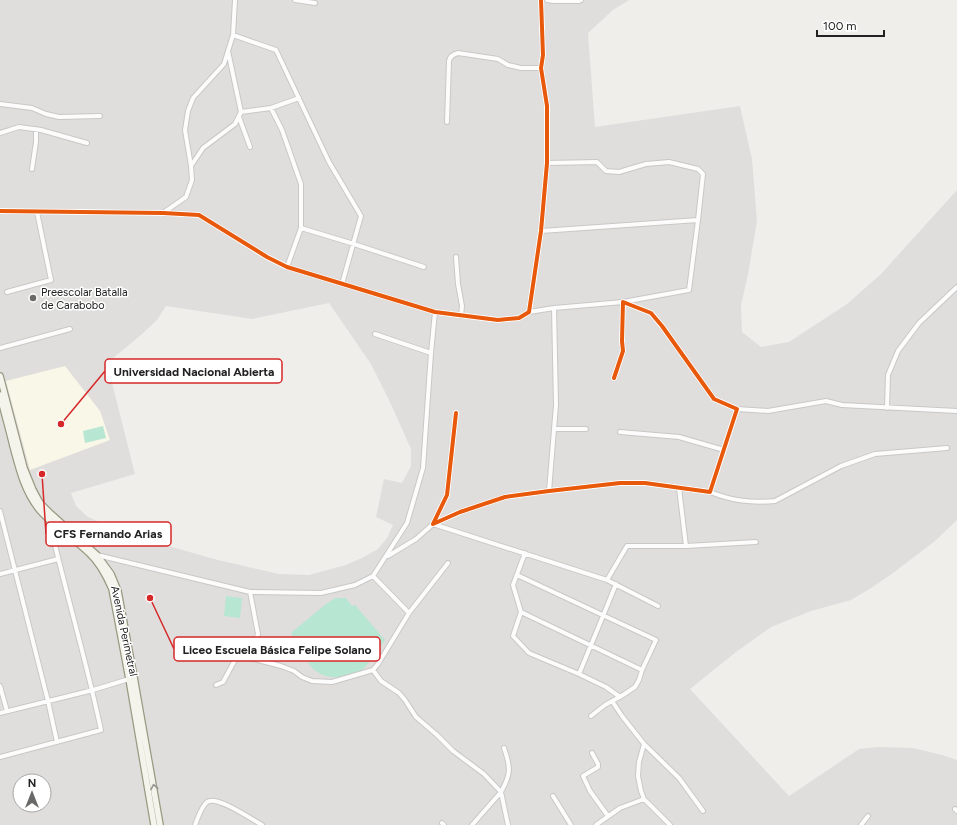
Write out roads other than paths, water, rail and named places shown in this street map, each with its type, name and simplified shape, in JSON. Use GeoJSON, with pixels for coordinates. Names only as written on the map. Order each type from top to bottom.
{"type":"FeatureCollection","features":[{"type":"Feature","properties":{"kind":"main road","name":"Avenida Perimetral"},"geometry":{"type":"LineString","coordinates":[[0,376],[24,468],[40,503],[97,555],[111,574],[118,591],[160,825]]}},
{"type":"Feature","properties":{"kind":"main road","name":"Avenida Perimetral"},"geometry":{"type":"LineString","coordinates":[[0,395],[2,414],[24,484],[38,508],[48,519],[89,553],[107,576],[112,589],[130,679],[154,825]]}},
{"type":"Feature","properties":{"kind":"street"},"geometry":{"type":"LineString","coordinates":[[163,213],[186,197],[192,180],[185,130],[188,111],[193,98],[224,64],[233,35],[235,0]]}},
{"type":"Feature","properties":{"kind":"street"},"geometry":{"type":"LineString","coordinates":[[295,0],[315,3]]}},
{"type":"Feature","properties":{"kind":"street"},"geometry":{"type":"LineString","coordinates":[[529,312],[541,231],[547,163],[547,106],[541,68],[543,55],[541,0]]}},
{"type":"Feature","properties":{"kind":"street"},"geometry":{"type":"LineString","coordinates":[[547,0],[581,0]]}},
{"type":"Feature","properties":{"kind":"street"},"geometry":{"type":"LineString","coordinates":[[233,35],[276,50],[329,162],[361,216],[342,284]]}},
{"type":"Feature","properties":{"kind":"street"},"geometry":{"type":"LineString","coordinates":[[228,50],[240,115],[250,147]]}},
{"type":"Feature","properties":{"kind":"street"},"geometry":{"type":"LineString","coordinates":[[446,122],[448,61],[454,54],[458,53],[498,58],[508,65],[521,68],[541,68]]}},
{"type":"Feature","properties":{"kind":"street"},"geometry":{"type":"LineString","coordinates":[[191,166],[203,148],[235,124],[240,115],[271,108],[299,98]]}},
{"type":"Feature","properties":{"kind":"street"},"geometry":{"type":"LineString","coordinates":[[0,104],[32,108],[46,114],[59,117],[100,116]]}},
{"type":"Feature","properties":{"kind":"street"},"geometry":{"type":"LineString","coordinates":[[271,108],[282,130],[301,184],[301,228],[287,267]]}},
{"type":"Feature","properties":{"kind":"street"},"geometry":{"type":"LineString","coordinates":[[0,133],[19,127],[41,130],[87,143]]}},
{"type":"Feature","properties":{"kind":"street"},"geometry":{"type":"LineString","coordinates":[[32,169],[36,142],[36,129]]}},
{"type":"Feature","properties":{"kind":"street"},"geometry":{"type":"LineString","coordinates":[[0,211],[163,213],[199,215],[267,257],[287,267],[435,312],[461,316],[498,320],[519,318],[529,312],[554,308],[623,302],[689,290],[703,174],[698,169],[668,162],[646,164],[619,172],[606,171],[597,162],[547,163]]}},
{"type":"Feature","properties":{"kind":"street"},"geometry":{"type":"LineString","coordinates":[[7,292],[51,280],[37,212]]}},
{"type":"Feature","properties":{"kind":"street"},"geometry":{"type":"LineString","coordinates":[[541,231],[698,220]]}},
{"type":"Feature","properties":{"kind":"street"},"geometry":{"type":"LineString","coordinates":[[301,228],[424,267]]}},
{"type":"Feature","properties":{"kind":"street"},"geometry":{"type":"LineString","coordinates":[[456,257],[458,284],[462,306],[461,316]]}},
{"type":"Feature","properties":{"kind":"street"},"geometry":{"type":"LineString","coordinates":[[886,408],[888,375],[898,352],[919,323],[957,286]]}},
{"type":"Feature","properties":{"kind":"street"},"geometry":{"type":"LineString","coordinates":[[614,378],[623,351],[623,302]]}},
{"type":"Feature","properties":{"kind":"street"},"geometry":{"type":"LineString","coordinates":[[623,302],[651,313],[714,399],[737,409],[768,411],[826,401],[842,406],[957,411]]}},
{"type":"Feature","properties":{"kind":"street"},"geometry":{"type":"LineString","coordinates":[[549,491],[556,405],[554,308]]}},
{"type":"Feature","properties":{"kind":"street"},"geometry":{"type":"LineString","coordinates":[[97,555],[250,592],[320,593],[355,585],[372,576],[386,557],[407,523],[423,468],[435,312]]}},
{"type":"Feature","properties":{"kind":"street"},"geometry":{"type":"LineString","coordinates":[[0,348],[70,328]]}},
{"type":"Feature","properties":{"kind":"street"},"geometry":{"type":"LineString","coordinates":[[374,334],[431,353]]}},
{"type":"Feature","properties":{"kind":"street"},"geometry":{"type":"LineString","coordinates":[[710,492],[737,409]]}},
{"type":"Feature","properties":{"kind":"street"},"geometry":{"type":"LineString","coordinates":[[433,524],[447,495],[456,413]]}},
{"type":"Feature","properties":{"kind":"street"},"geometry":{"type":"LineString","coordinates":[[554,429],[586,429]]}},
{"type":"Feature","properties":{"kind":"street"},"geometry":{"type":"LineString","coordinates":[[620,432],[678,437],[724,450]]}},
{"type":"Feature","properties":{"kind":"street"},"geometry":{"type":"LineString","coordinates":[[386,557],[416,539],[433,524],[460,512],[505,497],[620,483],[645,483],[710,492],[736,501],[775,501],[841,466],[875,454],[946,448]]}},
{"type":"Feature","properties":{"kind":"street"},"geometry":{"type":"LineString","coordinates":[[678,488],[686,546]]}},
{"type":"Feature","properties":{"kind":"street"},"geometry":{"type":"LineString","coordinates":[[0,511],[48,700],[57,742]]}},
{"type":"Feature","properties":{"kind":"street"},"geometry":{"type":"LineString","coordinates":[[0,757],[101,730],[48,519]]}},
{"type":"Feature","properties":{"kind":"street"},"geometry":{"type":"LineString","coordinates":[[433,524],[607,580],[658,606]]}},
{"type":"Feature","properties":{"kind":"street"},"geometry":{"type":"LineString","coordinates":[[607,580],[627,546],[686,546],[756,542]]}},
{"type":"Feature","properties":{"kind":"street"},"geometry":{"type":"LineString","coordinates":[[525,553],[514,585],[521,612],[513,636],[529,653],[606,687],[620,697]]}},
{"type":"Feature","properties":{"kind":"street"},"geometry":{"type":"LineString","coordinates":[[0,574],[58,559]]}},
{"type":"Feature","properties":{"kind":"street"},"geometry":{"type":"LineString","coordinates":[[216,685],[223,682],[237,658],[250,658],[281,666],[312,681],[332,682],[372,670],[378,664],[409,614],[448,563]]}},
{"type":"Feature","properties":{"kind":"street"},"geometry":{"type":"LineString","coordinates":[[517,575],[656,640],[635,687],[591,716]]}},
{"type":"Feature","properties":{"kind":"street"},"geometry":{"type":"LineString","coordinates":[[372,576],[409,614]]}},
{"type":"Feature","properties":{"kind":"street"},"geometry":{"type":"LineString","coordinates":[[579,674],[616,584]]}},
{"type":"Feature","properties":{"kind":"street"},"geometry":{"type":"LineString","coordinates":[[250,592],[258,634],[250,658]]}},
{"type":"Feature","properties":{"kind":"street"},"geometry":{"type":"LineString","coordinates":[[521,612],[642,670]]}},
{"type":"Feature","properties":{"kind":"street"},"geometry":{"type":"LineString","coordinates":[[372,670],[381,681],[399,693],[416,717],[453,751],[484,774],[501,792],[508,825]]}},
{"type":"Feature","properties":{"kind":"street"},"geometry":{"type":"LineString","coordinates":[[0,713],[130,679]]}},
{"type":"Feature","properties":{"kind":"street"},"geometry":{"type":"LineString","coordinates":[[0,686],[7,711]]}},
{"type":"Feature","properties":{"kind":"street"},"geometry":{"type":"LineString","coordinates":[[612,701],[644,744],[679,778],[703,811]]}},
{"type":"Feature","properties":{"kind":"street"},"geometry":{"type":"LineString","coordinates":[[644,744],[639,762],[638,776],[641,792],[644,799],[670,825]]}},
{"type":"Feature","properties":{"kind":"street"},"geometry":{"type":"LineString","coordinates":[[472,825],[501,792],[507,782],[510,770],[504,748]]}},
{"type":"Feature","properties":{"kind":"street"},"geometry":{"type":"LineString","coordinates":[[592,753],[598,767],[583,776],[590,791],[608,816]]}},
{"type":"Feature","properties":{"kind":"street"},"geometry":{"type":"LineString","coordinates":[[553,796],[571,825]]}},
{"type":"Feature","properties":{"kind":"street"},"geometry":{"type":"LineString","coordinates":[[596,825],[620,808],[644,799]]}},
{"type":"Feature","properties":{"kind":"street"},"geometry":{"type":"LineString","coordinates":[[195,825],[206,802],[215,801],[223,803],[262,825]]}},
{"type":"Feature","properties":{"kind":"street"},"geometry":{"type":"LineString","coordinates":[[861,825],[868,816]]}},
{"type":"Feature","properties":{"kind":"place","name":"Preescolar Batalla de Carabobo"},"geometry":{"type":"Point","coordinates":[33,298]}},
{"type":"Feature","properties":{"kind":"place","name":"Universidad Nacional Abierta"},"geometry":{"type":"Point","coordinates":[61,424]}},
{"type":"Feature","properties":{"kind":"place","name":"CFS Fernando Arias"},"geometry":{"type":"Point","coordinates":[42,474]}},
{"type":"Feature","properties":{"kind":"place","name":"Liceo Escuela Básica Felipe Solano"},"geometry":{"type":"Point","coordinates":[150,598]}}]}
